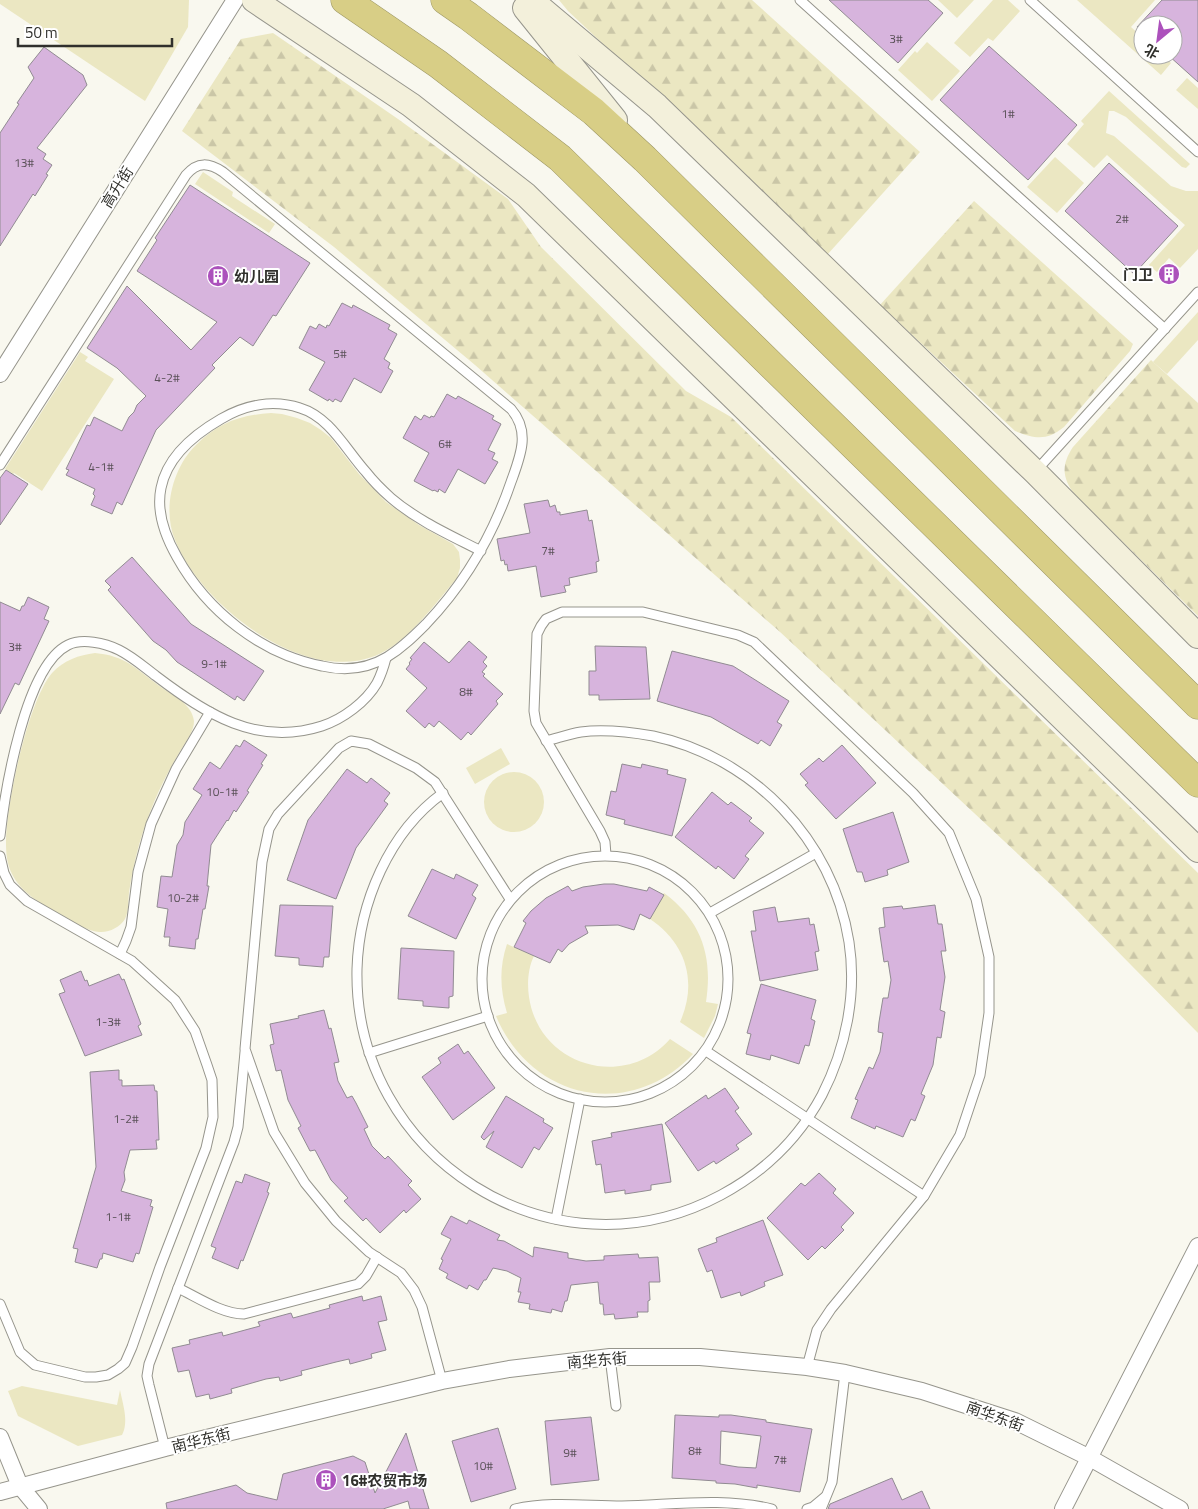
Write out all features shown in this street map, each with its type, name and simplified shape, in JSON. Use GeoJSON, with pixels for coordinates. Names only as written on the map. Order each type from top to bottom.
{"type":"FeatureCollection","features":[{"type":"Feature","properties":{"kind":"highway"},"geometry":{"type":"LineString","coordinates":[[345,0],[438,64],[560,158],[1198,783]]}},
{"type":"Feature","properties":{"kind":"highway"},"geometry":{"type":"LineString","coordinates":[[445,0],[594,112],[646,158],[1198,704]]}},
{"type":"Feature","properties":{"kind":"street","name":"高升街"},"geometry":{"type":"LineString","coordinates":[[0,374],[235,0]]}},
{"type":"Feature","properties":{"kind":"street"},"geometry":{"type":"LineString","coordinates":[[254,0],[411,105],[526,195],[1198,850]]}},
{"type":"Feature","properties":{"kind":"street"},"geometry":{"type":"LineString","coordinates":[[518,0],[646,158]]}},
{"type":"Feature","properties":{"kind":"street"},"geometry":{"type":"LineString","coordinates":[[531,0],[657,106],[1035,472],[1198,636]]}},
{"type":"Feature","properties":{"kind":"street"},"geometry":{"type":"LineString","coordinates":[[1063,1509],[1198,1246]]}},
{"type":"Feature","properties":{"kind":"street","name":"南华东街"},"geometry":{"type":"LineString","coordinates":[[0,1492],[166,1448],[442,1380],[509,1369],[610,1357],[700,1356],[807,1367],[845,1373],[922,1391],[1015,1421],[1090,1458],[1180,1509]]}},
{"type":"Feature","properties":{"kind":"street"},"geometry":{"type":"LineString","coordinates":[[0,1437],[20,1486],[39,1509]]}},
{"type":"Feature","properties":{"kind":"lane"},"geometry":{"type":"LineString","coordinates":[[800,0],[1165,329]]}},
{"type":"Feature","properties":{"kind":"lane"},"geometry":{"type":"LineString","coordinates":[[1030,0],[1198,152]]}},
{"type":"Feature","properties":{"kind":"lane"},"geometry":{"type":"LineString","coordinates":[[0,465],[186,175],[196,166],[210,165],[230,178],[511,409],[518,416],[521,423],[523,438],[518,460],[497,521],[481,551],[461,583],[445,604],[403,646],[386,658],[371,665],[342,669],[324,667],[304,662],[271,648],[230,621],[208,600],[184,569],[168,541],[163,525],[160,501],[161,486],[167,470],[187,442],[213,423],[246,407],[267,403],[302,408],[317,416],[330,428],[366,473],[392,499],[426,523],[481,551]]}},
{"type":"Feature","properties":{"kind":"lane"},"geometry":{"type":"LineString","coordinates":[[1035,472],[1198,292]]}},
{"type":"Feature","properties":{"kind":"lane"},"geometry":{"type":"LineString","coordinates":[[606,856],[605,842],[600,831],[536,723],[534,711],[537,634],[546,619],[562,612],[643,612],[738,635],[754,642],[913,793],[949,833],[976,899],[989,957],[989,1013],[980,1075],[960,1135],[924,1196],[831,1309],[817,1330],[807,1367]]}},
{"type":"Feature","properties":{"kind":"lane"},"geometry":{"type":"LineString","coordinates":[[0,836],[5,797],[15,751],[33,692],[49,662],[57,652],[69,644],[82,641],[117,649],[134,659],[193,702],[227,722],[243,728],[260,731],[295,733],[329,724],[343,716],[366,698],[376,685],[386,658]]}},
{"type":"Feature","properties":{"kind":"lane"},"geometry":{"type":"LineString","coordinates":[[120,954],[131,927],[138,872],[151,824],[176,769],[210,712]]}},
{"type":"Feature","properties":{"kind":"lane"},"geometry":{"type":"LineString","coordinates":[[442,794],[427,804],[409,825],[393,848],[379,874],[369,900],[358,956],[357,985],[365,1042],[387,1095],[402,1119],[420,1142],[440,1162],[463,1180],[488,1195],[514,1207],[541,1216],[569,1222],[627,1223],[655,1219],[683,1212],[735,1188],[780,1152],[799,1130],[829,1082],[839,1055],[847,1027],[851,999],[851,970],[849,942],[843,914],[833,886],[806,836],[788,814],[768,793],[745,775],[720,760],[694,748],[667,739],[639,733],[581,732],[546,741]]}},
{"type":"Feature","properties":{"kind":"lane"},"geometry":{"type":"LineString","coordinates":[[166,1448],[147,1376],[149,1364],[238,1128],[262,862],[269,829],[278,814],[339,748],[351,741],[368,744],[416,768],[435,782],[510,899]]}},
{"type":"Feature","properties":{"kind":"lane"},"geometry":{"type":"LineString","coordinates":[[710,913],[816,853]]}},
{"type":"Feature","properties":{"kind":"lane"},"geometry":{"type":"LineString","coordinates":[[0,856],[4,873],[10,885],[27,901],[120,954],[143,970],[176,1000],[195,1031],[212,1080],[213,1117],[206,1148],[125,1363],[108,1375],[96,1377],[85,1377],[35,1364],[20,1352],[0,1304]]}},
{"type":"Feature","properties":{"kind":"lane"},"geometry":{"type":"LineString","coordinates":[[606,856],[633,858],[652,864],[685,884],[699,898],[720,931],[726,949],[729,988],[726,1007],[712,1043],[687,1072],[671,1084],[654,1093],[616,1102],[580,1100],[542,1085],[526,1073],[512,1060],[500,1044],[491,1027],[482,989],[484,950],[490,932],[510,899],[524,885],[557,865],[575,859],[606,856]]}},
{"type":"Feature","properties":{"kind":"lane"},"geometry":{"type":"LineString","coordinates":[[370,1053],[488,1016]]}},
{"type":"Feature","properties":{"kind":"lane"},"geometry":{"type":"LineString","coordinates":[[245,1049],[274,1132],[305,1183],[336,1221],[369,1252],[402,1273],[414,1290],[422,1307],[442,1380]]}},
{"type":"Feature","properties":{"kind":"lane"},"geometry":{"type":"LineString","coordinates":[[706,1051],[924,1196]]}},
{"type":"Feature","properties":{"kind":"lane"},"geometry":{"type":"LineString","coordinates":[[556,1219],[580,1100]]}},
{"type":"Feature","properties":{"kind":"lane"},"geometry":{"type":"LineString","coordinates":[[178,1288],[233,1314],[244,1314],[358,1284],[366,1276],[377,1257]]}},
{"type":"Feature","properties":{"kind":"lane"},"geometry":{"type":"LineString","coordinates":[[610,1357],[616,1406]]}},
{"type":"Feature","properties":{"kind":"lane"},"geometry":{"type":"LineString","coordinates":[[822,1509],[833,1476],[845,1373]]}},
{"type":"Feature","properties":{"kind":"lane"},"geometry":{"type":"LineString","coordinates":[[807,1509],[819,1502],[828,1493]]}},
{"type":"Feature","properties":{"kind":"lane"},"geometry":{"type":"LineString","coordinates":[[515,1509],[547,1505],[620,1506],[709,1503],[752,1505],[772,1509]]}},
{"type":"Feature","properties":{"kind":"green space"},"geometry":{"type":"Polygon","coordinates":[[[0,0],[189,0],[188,27],[145,101],[0,4],[0,0]]]}},
{"type":"Feature","properties":{"kind":"green space"},"geometry":{"type":"Polygon","coordinates":[[[559,0],[752,0],[920,152],[827,255],[568,11],[559,0]]]}},
{"type":"Feature","properties":{"kind":"green space"},"geometry":{"type":"Polygon","coordinates":[[[938,0],[974,0],[957,18],[938,0]]]}},
{"type":"Feature","properties":{"kind":"green space"},"geometry":{"type":"Polygon","coordinates":[[[993,0],[1008,0],[1020,11],[993,41],[988,38],[970,57],[954,43],[993,0]]]}},
{"type":"Feature","properties":{"kind":"green space"},"geometry":{"type":"Polygon","coordinates":[[[1077,0],[1155,0],[1142,15],[1133,15],[1133,25],[1131,27],[1133,29],[1133,50],[1077,0]]]}},
{"type":"Feature","properties":{"kind":"green space"},"geometry":{"type":"Polygon","coordinates":[[[273,33],[398,119],[508,199],[541,247],[686,391],[731,417],[1198,873],[1198,1033],[1065,898],[779,631],[475,365],[334,247],[182,131],[241,39],[273,33]]]}},
{"type":"Feature","properties":{"kind":"green space"},"geometry":{"type":"Polygon","coordinates":[[[927,42],[960,71],[932,101],[898,70],[915,51],[917,53],[927,42]]]}},
{"type":"Feature","properties":{"kind":"green space"},"geometry":{"type":"Polygon","coordinates":[[[1150,65],[1169,65],[1161,75],[1150,65]]]}},
{"type":"Feature","properties":{"kind":"green space"},"geometry":{"type":"Polygon","coordinates":[[[1187,78],[1198,88],[1198,109],[1176,90],[1187,78]]]}},
{"type":"Feature","properties":{"kind":"green space"},"geometry":{"type":"Polygon","coordinates":[[[1109,91],[1190,164],[1186,168],[1182,167],[1126,117],[1114,111],[1109,111],[1106,133],[1114,136],[1171,186],[1186,191],[1198,191],[1198,249],[1180,268],[1169,258],[1157,272],[1149,265],[1185,225],[1107,155],[1094,168],[1067,144],[1084,124],[1081,121],[1109,91]]]}},
{"type":"Feature","properties":{"kind":"green space"},"geometry":{"type":"Polygon","coordinates":[[[1055,157],[1084,183],[1057,213],[1027,187],[1055,157]]]}},
{"type":"Feature","properties":{"kind":"green space"},"geometry":{"type":"Polygon","coordinates":[[[203,172],[233,192],[232,196],[275,224],[269,233],[195,184],[203,172]]]}},
{"type":"Feature","properties":{"kind":"green space"},"geometry":{"type":"Polygon","coordinates":[[[974,201],[1133,344],[1130,351],[1064,427],[1046,437],[1029,436],[1015,431],[880,305],[974,201]]]}},
{"type":"Feature","properties":{"kind":"green space"},"geometry":{"type":"Polygon","coordinates":[[[1198,312],[1198,340],[1167,374],[1153,362],[1198,312]]]}},
{"type":"Feature","properties":{"kind":"green space"},"geometry":{"type":"Polygon","coordinates":[[[80,352],[88,357],[85,361],[114,379],[42,491],[5,469],[80,352]]]}},
{"type":"Feature","properties":{"kind":"green space"},"geometry":{"type":"Polygon","coordinates":[[[1151,360],[1198,403],[1198,616],[1075,495],[1065,477],[1066,460],[1073,447],[1151,360]]]}},
{"type":"Feature","properties":{"kind":"green space"},"geometry":{"type":"Polygon","coordinates":[[[271,413],[297,418],[321,430],[331,438],[359,474],[386,502],[419,525],[453,544],[459,552],[460,568],[457,578],[420,622],[398,642],[375,656],[347,662],[317,659],[286,649],[257,633],[230,613],[207,589],[188,565],[175,540],[171,528],[170,502],[176,477],[188,454],[204,437],[221,426],[239,418],[271,413]]]}},
{"type":"Feature","properties":{"kind":"green space"},"geometry":{"type":"Polygon","coordinates":[[[95,653],[115,657],[136,668],[185,704],[194,721],[192,732],[163,783],[147,819],[135,863],[125,919],[120,925],[107,932],[89,930],[26,892],[15,880],[11,872],[6,847],[10,804],[20,754],[43,687],[52,673],[67,661],[95,653]]]}},
{"type":"Feature","properties":{"kind":"green space"},"geometry":{"type":"Polygon","coordinates":[[[501,748],[510,764],[475,784],[466,768],[501,748]]]}},
{"type":"Feature","properties":{"kind":"green space"},"geometry":{"type":"Polygon","coordinates":[[[508,772],[520,772],[531,777],[539,785],[544,796],[542,814],[531,827],[520,832],[508,832],[497,827],[489,819],[484,808],[484,796],[489,785],[497,777],[508,772]]]}},
{"type":"Feature","properties":{"kind":"green space"},"geometry":{"type":"Polygon","coordinates":[[[664,893],[688,916],[702,941],[706,955],[708,986],[706,1002],[718,1004],[715,1016],[704,1038],[680,1022],[688,992],[685,964],[672,940],[650,919],[664,893]]]}},
{"type":"Feature","properties":{"kind":"green space"},"geometry":{"type":"Polygon","coordinates":[[[507,944],[534,956],[529,971],[528,987],[536,1021],[549,1040],[566,1054],[586,1063],[608,1067],[630,1064],[651,1055],[670,1039],[693,1054],[668,1075],[641,1088],[612,1094],[584,1092],[557,1083],[533,1067],[512,1044],[496,1016],[507,1013],[501,979],[507,944]]]}},
{"type":"Feature","properties":{"kind":"green space"},"geometry":{"type":"Polygon","coordinates":[[[22,1386],[117,1405],[120,1390],[125,1419],[122,1435],[78,1446],[18,1416],[8,1391],[22,1386]]]}},
{"type":"Feature","properties":{"kind":"building"},"geometry":{"type":"Polygon","coordinates":[[[829,0],[928,0],[943,13],[898,63],[829,0]]]}},
{"type":"Feature","properties":{"kind":"building"},"geometry":{"type":"Polygon","coordinates":[[[1162,0],[1198,0],[1198,82],[1179,65],[1183,65],[1183,15],[1148,15],[1162,0]]]}},
{"type":"Feature","properties":{"kind":"building"},"geometry":{"type":"Polygon","coordinates":[[[989,46],[1077,125],[1028,180],[940,100],[989,46]]]}},
{"type":"Feature","properties":{"kind":"building"},"geometry":{"type":"Polygon","coordinates":[[[44,47],[83,75],[87,85],[37,148],[46,154],[43,159],[52,165],[35,196],[33,194],[0,246],[0,133],[34,78],[28,67],[44,47]]]}},
{"type":"Feature","properties":{"kind":"building"},"geometry":{"type":"Polygon","coordinates":[[[1109,163],[1178,226],[1134,274],[1065,211],[1109,163]]]}},
{"type":"Feature","properties":{"kind":"building"},"geometry":{"type":"Polygon","coordinates":[[[190,185],[310,263],[276,316],[273,315],[253,346],[240,337],[212,365],[215,368],[156,430],[122,505],[117,502],[112,514],[91,505],[95,496],[93,494],[95,489],[66,475],[69,470],[66,469],[87,425],[90,426],[94,417],[122,431],[137,405],[146,396],[117,368],[87,348],[127,286],[191,350],[217,322],[137,271],[157,240],[155,238],[190,185]]]}},
{"type":"Feature","properties":{"kind":"building"},"geometry":{"type":"Polygon","coordinates":[[[342,303],[352,308],[353,305],[390,325],[388,329],[397,334],[384,359],[390,363],[388,368],[393,371],[381,393],[354,378],[341,402],[335,399],[333,402],[309,390],[325,362],[299,348],[310,326],[316,329],[319,324],[326,328],[327,325],[329,326],[342,303]]]}},
{"type":"Feature","properties":{"kind":"building"},"geometry":{"type":"Polygon","coordinates":[[[447,394],[456,399],[458,396],[494,416],[492,419],[501,424],[488,450],[495,453],[492,459],[498,462],[485,484],[458,469],[445,493],[439,489],[438,492],[433,491],[414,481],[429,453],[403,438],[415,416],[421,420],[424,415],[430,418],[431,416],[434,417],[447,394]]]}},
{"type":"Feature","properties":{"kind":"building"},"geometry":{"type":"Polygon","coordinates":[[[6,470],[28,484],[0,525],[0,478],[6,470]]]}},
{"type":"Feature","properties":{"kind":"building"},"geometry":{"type":"Polygon","coordinates":[[[548,500],[550,507],[555,505],[560,515],[587,510],[589,521],[592,520],[599,561],[596,562],[597,572],[569,578],[570,585],[564,586],[566,592],[541,597],[536,566],[508,571],[507,564],[505,565],[504,560],[501,561],[497,539],[530,533],[524,504],[548,500]]]}},
{"type":"Feature","properties":{"kind":"building"},"geometry":{"type":"Polygon","coordinates":[[[132,557],[191,624],[264,671],[244,701],[237,696],[235,700],[177,662],[166,650],[153,641],[108,590],[111,587],[105,581],[132,557]]]}},
{"type":"Feature","properties":{"kind":"building"},"geometry":{"type":"Polygon","coordinates":[[[28,597],[49,607],[44,619],[49,621],[19,685],[15,683],[0,714],[0,602],[20,611],[28,597]]]}},
{"type":"Feature","properties":{"kind":"building"},"geometry":{"type":"Polygon","coordinates":[[[469,641],[487,657],[483,662],[487,666],[482,672],[485,674],[483,676],[503,694],[496,701],[498,704],[471,735],[468,732],[461,740],[439,721],[434,727],[429,723],[425,728],[406,711],[427,688],[406,669],[412,659],[410,658],[424,642],[449,663],[469,641]]]}},
{"type":"Feature","properties":{"kind":"building"},"geometry":{"type":"Polygon","coordinates":[[[595,646],[646,647],[650,699],[599,700],[599,695],[589,695],[589,671],[596,671],[595,646]]]}},
{"type":"Feature","properties":{"kind":"building"},"geometry":{"type":"Polygon","coordinates":[[[672,651],[733,666],[789,701],[777,722],[782,725],[770,746],[761,740],[758,744],[711,717],[657,701],[672,651]]]}},
{"type":"Feature","properties":{"kind":"building"},"geometry":{"type":"Polygon","coordinates":[[[244,740],[267,755],[247,791],[249,792],[236,812],[234,810],[211,845],[207,886],[209,886],[195,949],[169,946],[170,937],[164,937],[168,909],[157,907],[161,876],[172,877],[177,845],[183,835],[185,822],[202,795],[193,789],[210,762],[220,769],[236,745],[240,747],[244,740]]]}},
{"type":"Feature","properties":{"kind":"building"},"geometry":{"type":"Polygon","coordinates":[[[842,745],[876,783],[836,819],[805,785],[808,783],[800,774],[819,758],[823,762],[842,745]]]}},
{"type":"Feature","properties":{"kind":"building"},"geometry":{"type":"Polygon","coordinates":[[[622,764],[641,768],[642,764],[668,770],[667,774],[686,779],[672,836],[624,824],[625,820],[606,815],[611,791],[616,792],[622,764]]]}},
{"type":"Feature","properties":{"kind":"building"},"geometry":{"type":"Polygon","coordinates":[[[347,769],[367,783],[371,778],[390,793],[384,801],[388,804],[356,848],[336,899],[287,880],[308,820],[347,769]]]}},
{"type":"Feature","properties":{"kind":"building"},"geometry":{"type":"Polygon","coordinates":[[[712,792],[728,805],[731,802],[752,818],[749,821],[764,833],[745,856],[749,859],[734,879],[718,866],[716,869],[675,837],[712,792]]]}},
{"type":"Feature","properties":{"kind":"building"},"geometry":{"type":"Polygon","coordinates":[[[893,812],[909,862],[887,870],[888,875],[865,882],[862,872],[857,872],[843,829],[893,812]]]}},
{"type":"Feature","properties":{"kind":"building"},"geometry":{"type":"Polygon","coordinates":[[[432,869],[454,879],[456,874],[478,885],[472,895],[476,898],[456,939],[408,916],[432,869]]]}},
{"type":"Feature","properties":{"kind":"building"},"geometry":{"type":"Polygon","coordinates":[[[614,884],[647,891],[649,887],[664,895],[650,919],[640,914],[634,930],[618,925],[585,926],[588,933],[569,944],[562,952],[558,949],[550,963],[514,947],[526,923],[523,921],[546,898],[568,886],[572,891],[583,887],[614,884]]]}},
{"type":"Feature","properties":{"kind":"building"},"geometry":{"type":"Polygon","coordinates":[[[280,905],[333,906],[329,957],[324,957],[323,967],[299,965],[299,958],[275,956],[280,905]]]}},
{"type":"Feature","properties":{"kind":"building"},"geometry":{"type":"Polygon","coordinates":[[[935,905],[938,924],[942,924],[946,951],[941,951],[945,977],[940,1010],[945,1012],[941,1038],[937,1037],[933,1065],[921,1094],[925,1096],[915,1121],[911,1119],[903,1137],[876,1126],[875,1129],[851,1118],[858,1100],[855,1099],[869,1067],[873,1069],[880,1052],[883,1033],[878,1032],[879,1022],[883,998],[888,998],[891,980],[888,961],[884,962],[879,928],[885,927],[883,908],[902,906],[903,909],[935,905]]]}},
{"type":"Feature","properties":{"kind":"building"},"geometry":{"type":"Polygon","coordinates":[[[775,907],[778,922],[809,918],[810,925],[814,924],[819,951],[815,952],[818,970],[760,981],[751,931],[756,931],[753,911],[775,907]]]}},
{"type":"Feature","properties":{"kind":"building"},"geometry":{"type":"Polygon","coordinates":[[[401,948],[454,951],[453,996],[449,997],[449,1008],[423,1006],[423,1001],[398,999],[401,948]]]}},
{"type":"Feature","properties":{"kind":"building"},"geometry":{"type":"Polygon","coordinates":[[[81,971],[89,986],[119,974],[122,980],[124,979],[141,1024],[138,1026],[142,1035],[85,1056],[59,994],[65,992],[60,980],[81,971]]]}},
{"type":"Feature","properties":{"kind":"building"},"geometry":{"type":"Polygon","coordinates":[[[761,984],[816,1000],[811,1019],[815,1021],[809,1046],[805,1045],[799,1064],[771,1055],[770,1060],[746,1054],[751,1034],[747,1033],[761,984]]]}},
{"type":"Feature","properties":{"kind":"building"},"geometry":{"type":"Polygon","coordinates":[[[324,1010],[329,1029],[331,1028],[339,1062],[334,1063],[338,1081],[347,1098],[352,1096],[356,1103],[368,1127],[364,1129],[372,1146],[385,1159],[388,1156],[412,1181],[408,1185],[421,1199],[406,1213],[404,1210],[380,1233],[366,1218],[363,1221],[344,1201],[348,1198],[331,1180],[315,1150],[310,1151],[298,1128],[301,1126],[288,1100],[281,1070],[276,1071],[270,1045],[274,1044],[270,1024],[324,1010]]]}},
{"type":"Feature","properties":{"kind":"building"},"geometry":{"type":"Polygon","coordinates":[[[458,1044],[464,1054],[468,1051],[495,1088],[453,1120],[422,1077],[441,1063],[438,1058],[458,1044]]]}},
{"type":"Feature","properties":{"kind":"building"},"geometry":{"type":"Polygon","coordinates":[[[119,1070],[119,1080],[122,1080],[122,1086],[154,1085],[155,1091],[157,1091],[159,1140],[156,1140],[157,1149],[130,1150],[124,1172],[125,1180],[121,1191],[152,1200],[150,1206],[153,1207],[139,1254],[136,1253],[133,1262],[103,1253],[97,1268],[75,1262],[78,1249],[73,1248],[96,1167],[90,1072],[119,1070]]]}},
{"type":"Feature","properties":{"kind":"building"},"geometry":{"type":"Polygon","coordinates":[[[725,1088],[739,1108],[735,1111],[752,1134],[736,1145],[739,1149],[716,1164],[714,1161],[698,1171],[665,1123],[706,1095],[708,1099],[725,1088]]]}},
{"type":"Feature","properties":{"kind":"building"},"geometry":{"type":"Polygon","coordinates":[[[506,1096],[544,1119],[543,1122],[553,1128],[539,1150],[534,1147],[522,1168],[486,1147],[494,1131],[484,1140],[481,1137],[506,1096]]]}},
{"type":"Feature","properties":{"kind":"building"},"geometry":{"type":"Polygon","coordinates":[[[662,1124],[671,1182],[651,1185],[651,1190],[625,1194],[625,1190],[605,1193],[601,1164],[596,1165],[592,1141],[612,1137],[611,1133],[662,1124]]]}},
{"type":"Feature","properties":{"kind":"building"},"geometry":{"type":"Polygon","coordinates":[[[819,1173],[836,1189],[833,1193],[854,1213],[841,1227],[844,1230],[825,1249],[822,1246],[808,1260],[767,1218],[801,1183],[805,1186],[819,1173]]]}},
{"type":"Feature","properties":{"kind":"building"},"geometry":{"type":"Polygon","coordinates":[[[245,1174],[270,1183],[267,1192],[269,1193],[243,1261],[241,1260],[238,1269],[212,1258],[216,1248],[211,1246],[236,1181],[242,1183],[245,1174]]]}},
{"type":"Feature","properties":{"kind":"building"},"geometry":{"type":"Polygon","coordinates":[[[451,1216],[467,1224],[469,1220],[500,1235],[497,1240],[504,1241],[533,1257],[534,1247],[568,1253],[568,1258],[586,1261],[604,1260],[604,1256],[638,1254],[639,1258],[658,1257],[660,1282],[649,1282],[650,1300],[648,1301],[648,1312],[637,1312],[638,1317],[615,1319],[614,1314],[604,1315],[603,1304],[600,1304],[598,1282],[571,1285],[562,1312],[552,1309],[551,1313],[529,1309],[530,1304],[518,1302],[521,1292],[518,1292],[521,1278],[507,1271],[493,1268],[478,1290],[469,1285],[467,1289],[446,1278],[448,1274],[439,1269],[443,1260],[441,1259],[451,1239],[441,1234],[451,1216]]]}},
{"type":"Feature","properties":{"kind":"building"},"geometry":{"type":"Polygon","coordinates":[[[763,1220],[783,1275],[764,1282],[765,1286],[741,1296],[740,1292],[721,1298],[712,1270],[707,1272],[698,1249],[717,1242],[716,1238],[763,1220]]]}},
{"type":"Feature","properties":{"kind":"building"},"geometry":{"type":"Polygon","coordinates":[[[362,1296],[363,1301],[381,1296],[387,1320],[378,1322],[386,1350],[371,1354],[372,1358],[350,1364],[349,1359],[336,1362],[301,1371],[302,1375],[280,1381],[279,1377],[266,1379],[231,1389],[232,1393],[210,1399],[209,1394],[196,1397],[189,1370],[178,1372],[172,1348],[190,1344],[189,1340],[222,1332],[223,1336],[260,1326],[258,1322],[291,1313],[293,1318],[330,1308],[329,1305],[362,1296]]]}},
{"type":"Feature","properties":{"kind":"building"},"geometry":{"type":"Polygon","coordinates":[[[675,1415],[719,1417],[719,1415],[731,1415],[812,1429],[800,1492],[757,1485],[757,1488],[716,1483],[716,1481],[672,1478],[675,1415]],[[721,1431],[720,1464],[756,1468],[761,1436],[721,1431]]]}},
{"type":"Feature","properties":{"kind":"building"},"geometry":{"type":"Polygon","coordinates":[[[591,1417],[599,1480],[551,1485],[545,1421],[591,1417]]]}},
{"type":"Feature","properties":{"kind":"building"},"geometry":{"type":"Polygon","coordinates":[[[498,1428],[516,1489],[471,1502],[452,1441],[498,1428]]]}},
{"type":"Feature","properties":{"kind":"building"},"geometry":{"type":"Polygon","coordinates":[[[406,1433],[429,1509],[410,1509],[408,1501],[383,1509],[167,1509],[166,1503],[236,1485],[247,1493],[277,1500],[283,1474],[353,1456],[365,1462],[375,1493],[406,1433]]]}},
{"type":"Feature","properties":{"kind":"building"},"geometry":{"type":"Polygon","coordinates":[[[892,1478],[902,1500],[922,1491],[930,1509],[828,1509],[830,1504],[892,1478]]]}},
{"type":"Feature","properties":{"kind":"place","name":"门卫"},"geometry":{"type":"Point","coordinates":[1169,274]}},
{"type":"Feature","properties":{"kind":"place","name":"幼儿园"},"geometry":{"type":"Point","coordinates":[218,276]}},
{"type":"Feature","properties":{"kind":"place","name":"16#农贸市场"},"geometry":{"type":"Point","coordinates":[326,1480]}}]}
